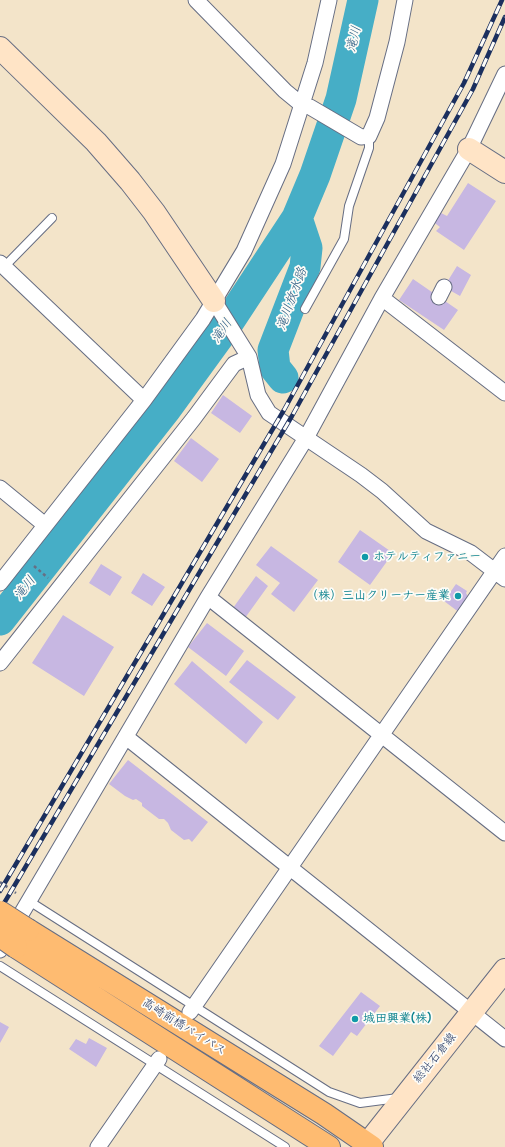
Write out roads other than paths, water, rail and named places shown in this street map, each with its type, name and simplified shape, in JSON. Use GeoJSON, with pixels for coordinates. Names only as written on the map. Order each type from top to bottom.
{"type":"FeatureCollection","features":[{"type":"Feature","properties":{"kind":"highway","name":"高崎前橋バイパス"},"geometry":{"type":"LineString","coordinates":[[0,912],[11,941],[329,1147]]}},
{"type":"Feature","properties":{"kind":"highway","name":"高崎前橋バイパス"},"geometry":{"type":"LineString","coordinates":[[11,941],[324,1114],[368,1146]]}},
{"type":"Feature","properties":{"kind":"street"},"geometry":{"type":"LineString","coordinates":[[196,0],[284,91],[306,106],[365,136],[374,126],[386,85],[405,0]]}},
{"type":"Feature","properties":{"kind":"street"},"geometry":{"type":"LineString","coordinates":[[0,583],[144,400],[216,304],[252,236],[306,106],[329,0]]}},
{"type":"Feature","properties":{"kind":"street"},"geometry":{"type":"LineString","coordinates":[[0,48],[96,142],[130,181],[163,224],[249,356],[258,395],[262,404],[278,420],[382,491],[426,531],[471,553],[500,575]]}},
{"type":"Feature","properties":{"kind":"street"},"geometry":{"type":"LineString","coordinates":[[11,941],[29,901],[208,596],[306,438],[382,298],[469,149],[505,74]]}},
{"type":"Feature","properties":{"kind":"street"},"geometry":{"type":"LineString","coordinates":[[469,149],[505,172]]}},
{"type":"Feature","properties":{"kind":"street"},"geometry":{"type":"LineString","coordinates":[[2,265],[144,400]]}},
{"type":"Feature","properties":{"kind":"street"},"geometry":{"type":"LineString","coordinates":[[382,298],[394,305],[505,393]]}},
{"type":"Feature","properties":{"kind":"street"},"geometry":{"type":"LineString","coordinates":[[0,663],[194,418],[234,364],[249,356]]}},
{"type":"Feature","properties":{"kind":"street"},"geometry":{"type":"LineString","coordinates":[[0,488],[45,525]]}},
{"type":"Feature","properties":{"kind":"street"},"geometry":{"type":"LineString","coordinates":[[192,1009],[382,735],[500,575],[505,556]]}},
{"type":"Feature","properties":{"kind":"street"},"geometry":{"type":"LineString","coordinates":[[208,596],[505,833]]}},
{"type":"Feature","properties":{"kind":"street"},"geometry":{"type":"LineString","coordinates":[[126,737],[505,1039]]}},
{"type":"Feature","properties":{"kind":"street","name":"総社石倉線"},"geometry":{"type":"LineString","coordinates":[[368,1146],[404,1097],[505,970]]}},
{"type":"Feature","properties":{"kind":"street"},"geometry":{"type":"LineString","coordinates":[[98,1147],[157,1062]]}},
{"type":"Feature","properties":{"kind":"lane"},"geometry":{"type":"LineString","coordinates":[[305,309],[344,239],[349,206],[369,148],[365,136]]}},
{"type":"Feature","properties":{"kind":"lane"},"geometry":{"type":"LineString","coordinates":[[2,265],[52,218]]}},
{"type":"Feature","properties":{"kind":"lane"},"geometry":{"type":"LineString","coordinates":[[29,901],[192,1009],[336,1096],[353,1101],[368,1103],[404,1097]]}},
{"type":"Feature","properties":{"kind":"lane"},"geometry":{"type":"LineString","coordinates":[[0,966],[157,1062],[285,1147]]}},
{"type":"Feature","properties":{"kind":"waterway","name":"滝川"},"geometry":{"type":"LineString","coordinates":[[0,620],[166,409],[222,332],[297,218],[315,175],[341,99],[363,0]]}},
{"type":"Feature","properties":{"kind":"waterway","name":"滝川放水路"},"geometry":{"type":"LineString","coordinates":[[283,378],[275,368],[273,350],[305,267],[307,248],[297,218]]}},
{"type":"Feature","properties":{"kind":"railway"},"geometry":{"type":"LineString","coordinates":[[0,891],[284,410],[464,83],[502,0]]}},
{"type":"Feature","properties":{"kind":"railway"},"geometry":{"type":"LineString","coordinates":[[0,910],[292,416],[473,89],[505,17]]}},
{"type":"Feature","properties":{"kind":"place","name":"ホテルティファニー"},"geometry":{"type":"Point","coordinates":[365,557]}},
{"type":"Feature","properties":{"kind":"place","name":"（株）三山クリーナー産業"},"geometry":{"type":"Point","coordinates":[458,596]}},
{"type":"Feature","properties":{"kind":"place","name":"城田興業(株)"},"geometry":{"type":"Point","coordinates":[355,1019]}}]}
